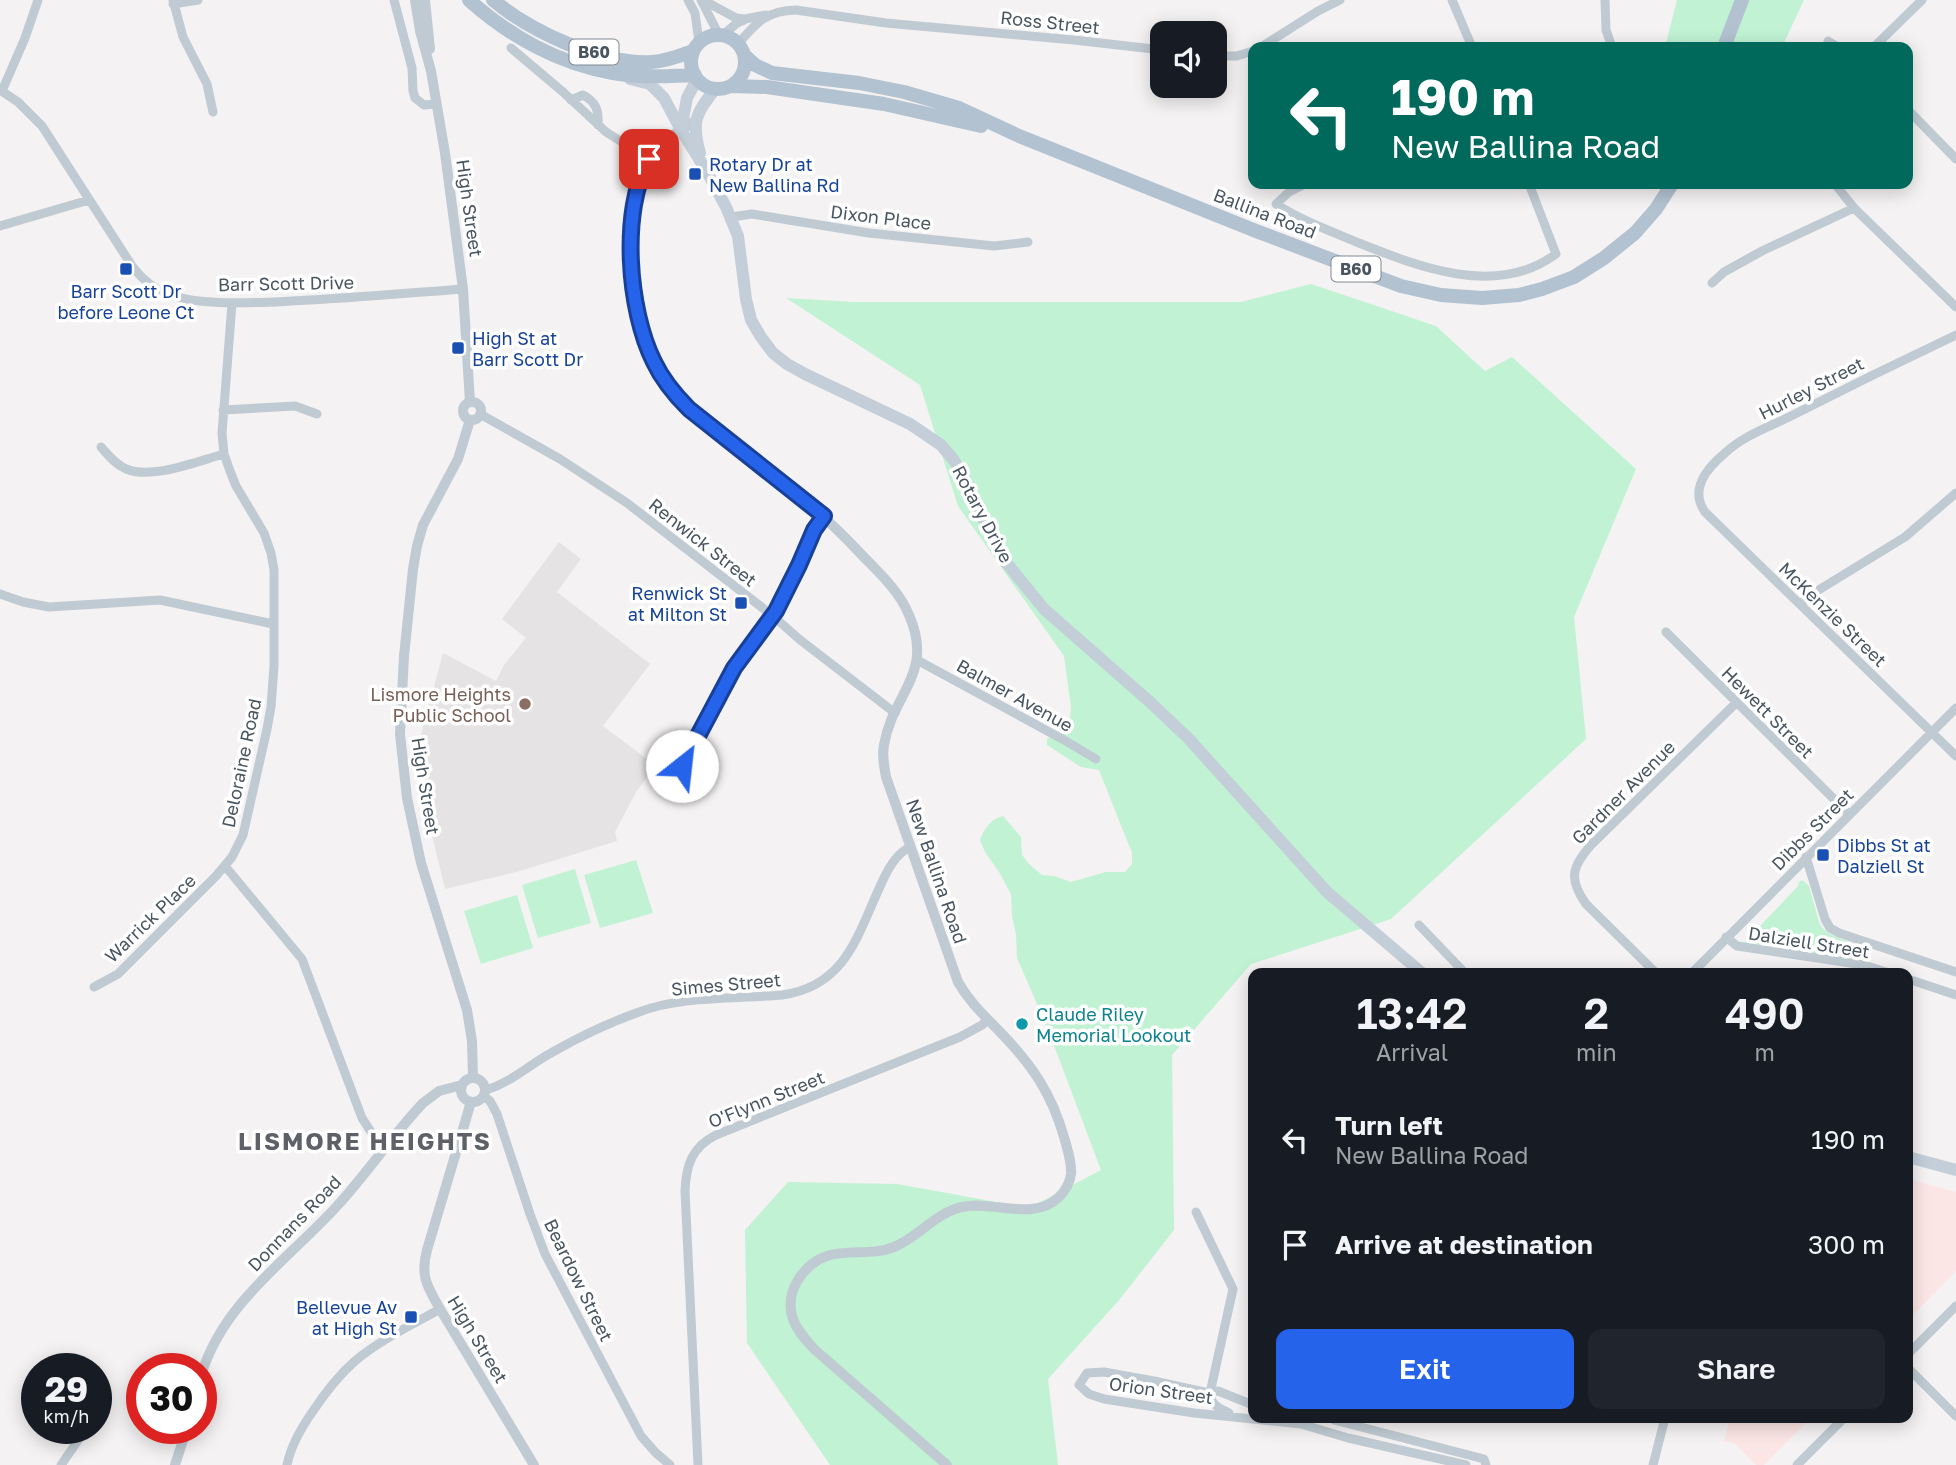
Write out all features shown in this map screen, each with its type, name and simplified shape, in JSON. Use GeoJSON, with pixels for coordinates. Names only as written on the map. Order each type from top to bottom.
{"type":"FeatureCollection","features":[{"type":"Feature","properties":{"kind":"main road","name":"B60"},"geometry":{"type":"LineString","coordinates":[[469,0],[505,29],[566,60],[615,74],[696,77]]}},
{"type":"Feature","properties":{"kind":"main road","name":"B60"},"geometry":{"type":"LineString","coordinates":[[494,0],[516,17],[547,34],[597,54],[648,62],[670,60],[696,47],[706,37],[721,35],[731,38],[741,49]]}},
{"type":"Feature","properties":{"kind":"main road"},"geometry":{"type":"LineString","coordinates":[[1726,42],[1742,0]]}},
{"type":"Feature","properties":{"kind":"main road"},"geometry":{"type":"LineString","coordinates":[[695,121],[715,89],[705,86],[696,77],[691,64],[696,47]]}},
{"type":"Feature","properties":{"kind":"main road"},"geometry":{"type":"LineString","coordinates":[[732,86],[743,73],[745,64],[741,49]]}},
{"type":"Feature","properties":{"kind":"main road","name":"Ballina Road"},"geometry":{"type":"LineString","coordinates":[[741,49],[760,68],[772,73],[859,83],[959,108],[1019,136],[1401,286],[1461,298],[1519,295],[1574,277],[1605,258],[1635,233],[1669,189]]}},
{"type":"Feature","properties":{"kind":"main road","name":"Rotary Drive"},"geometry":{"type":"LineString","coordinates":[[615,74],[655,88],[664,98],[706,170],[731,217],[737,236],[751,320],[773,353],[806,374],[910,424],[940,445],[962,473],[1002,556],[1044,609],[1188,738],[1328,892],[1417,968]]}},
{"type":"Feature","properties":{"kind":"main road"},"geometry":{"type":"LineString","coordinates":[[681,130],[683,111],[696,77]]}},
{"type":"Feature","properties":{"kind":"main road","name":"B60"},"geometry":{"type":"LineString","coordinates":[[715,89],[732,86]]}},
{"type":"Feature","properties":{"kind":"main road","name":"Ballina Road"},"geometry":{"type":"LineString","coordinates":[[732,86],[772,87],[884,104],[1019,136]]}},
{"type":"Feature","properties":{"kind":"main road","name":"Rotary Drive"},"geometry":{"type":"LineString","coordinates":[[695,121],[696,136],[706,170]]}},
{"type":"Feature","properties":{"kind":"main road"},"geometry":{"type":"LineString","coordinates":[[1913,1158],[1956,1170]]}},
{"type":"Feature","properties":{"kind":"street"},"geometry":{"type":"LineString","coordinates":[[1,90],[25,38],[38,0]]}},
{"type":"Feature","properties":{"kind":"street"},"geometry":{"type":"LineString","coordinates":[[198,0],[173,2],[183,37],[207,84],[213,112]]}},
{"type":"Feature","properties":{"kind":"street"},"geometry":{"type":"LineString","coordinates":[[394,0],[412,68],[415,98],[424,104],[436,104]]}},
{"type":"Feature","properties":{"kind":"street"},"geometry":{"type":"LineString","coordinates":[[415,0],[431,71]]}},
{"type":"Feature","properties":{"kind":"street"},"geometry":{"type":"LineString","coordinates":[[688,0],[695,13],[696,47]]}},
{"type":"Feature","properties":{"kind":"street"},"geometry":{"type":"LineString","coordinates":[[702,0],[729,15],[746,19]]}},
{"type":"Feature","properties":{"kind":"street"},"geometry":{"type":"LineString","coordinates":[[702,0],[721,35],[746,19]]}},
{"type":"Feature","properties":{"kind":"street"},"geometry":{"type":"LineString","coordinates":[[1269,42],[1340,0]]}},
{"type":"Feature","properties":{"kind":"street"},"geometry":{"type":"LineString","coordinates":[[1452,0],[1470,42]]}},
{"type":"Feature","properties":{"kind":"street"},"geometry":{"type":"LineString","coordinates":[[1605,0],[1606,30],[1610,42]]}},
{"type":"Feature","properties":{"kind":"street"},"geometry":{"type":"LineString","coordinates":[[1879,42],[1922,0]]}},
{"type":"Feature","properties":{"kind":"street"},"geometry":{"type":"LineString","coordinates":[[429,3],[431,71]]}},
{"type":"Feature","properties":{"kind":"street","name":"Ross Street"},"geometry":{"type":"LineString","coordinates":[[746,19],[783,10],[796,10],[886,23],[1150,49]]}},
{"type":"Feature","properties":{"kind":"street"},"geometry":{"type":"LineString","coordinates":[[741,49],[750,30],[767,15]]}},
{"type":"Feature","properties":{"kind":"street"},"geometry":{"type":"LineString","coordinates":[[511,48],[597,125],[649,159]]}},
{"type":"Feature","properties":{"kind":"street"},"geometry":{"type":"LineString","coordinates":[[1227,56],[1248,53]]}},
{"type":"Feature","properties":{"kind":"street","name":"High Street"},"geometry":{"type":"LineString","coordinates":[[431,71],[463,289],[470,402],[465,405],[463,411],[465,416],[475,417],[423,525],[417,545],[404,656],[400,734],[407,798],[421,863],[467,1010],[474,1077]]}},
{"type":"Feature","properties":{"kind":"street","name":"Barr Scott Drive"},"geometry":{"type":"LineString","coordinates":[[1,90],[31,113],[132,266],[148,284],[159,290],[181,298],[232,303],[363,298],[463,289]]}},
{"type":"Feature","properties":{"kind":"street"},"geometry":{"type":"LineString","coordinates":[[1913,115],[1956,159]]}},
{"type":"Feature","properties":{"kind":"street","name":"New Ballina Road"},"geometry":{"type":"LineString","coordinates":[[695,121],[659,145],[643,171],[635,202],[631,271],[639,317],[652,359],[660,376],[689,409],[824,516],[902,600],[913,626],[917,660],[884,745],[886,777],[958,982],[972,1003],[1029,1064],[1044,1087],[1061,1127],[1071,1171],[1064,1192],[1046,1206],[1021,1209],[973,1205],[954,1209],[894,1247],[879,1252],[827,1256],[801,1273],[794,1287],[790,1304],[793,1320],[814,1349],[947,1465]]}},
{"type":"Feature","properties":{"kind":"street"},"geometry":{"type":"LineString","coordinates":[[1295,189],[1276,204],[1296,217],[1432,270],[1486,275],[1540,266],[1556,254],[1531,189]]}},
{"type":"Feature","properties":{"kind":"street"},"geometry":{"type":"LineString","coordinates":[[1839,189],[1854,208],[1956,307]]}},
{"type":"Feature","properties":{"kind":"street"},"geometry":{"type":"LineString","coordinates":[[0,226],[89,200]]}},
{"type":"Feature","properties":{"kind":"street"},"geometry":{"type":"LineString","coordinates":[[1712,283],[1724,272],[1762,251],[1854,208]]}},
{"type":"Feature","properties":{"kind":"street","name":"Dixon Place"},"geometry":{"type":"LineString","coordinates":[[731,217],[752,214],[869,233],[994,246],[1028,242]]}},
{"type":"Feature","properties":{"kind":"street","name":"Deloraine Road"},"geometry":{"type":"LineString","coordinates":[[225,866],[243,835],[271,707],[274,570],[264,533],[236,486],[224,454],[223,410],[232,303]]}},
{"type":"Feature","properties":{"kind":"street","name":"Hurley Street"},"geometry":{"type":"LineString","coordinates":[[1698,490],[1710,468],[1732,446],[1956,335]]}},
{"type":"Feature","properties":{"kind":"street"},"geometry":{"type":"LineString","coordinates":[[223,410],[295,406],[317,414]]}},
{"type":"Feature","properties":{"kind":"street","name":"Renwick Street"},"geometry":{"type":"LineString","coordinates":[[475,417],[560,459],[596,481],[895,713]]}},
{"type":"Feature","properties":{"kind":"street"},"geometry":{"type":"LineString","coordinates":[[101,447],[115,462],[128,470],[141,473],[169,469],[224,454]]}},
{"type":"Feature","properties":{"kind":"street","name":"McKenzie Street"},"geometry":{"type":"LineString","coordinates":[[1698,490],[1699,501],[1705,512],[1956,756]]}},
{"type":"Feature","properties":{"kind":"street"},"geometry":{"type":"LineString","coordinates":[[1800,604],[1817,591],[1894,546],[1956,494]]}},
{"type":"Feature","properties":{"kind":"street"},"geometry":{"type":"LineString","coordinates":[[672,784],[734,668],[773,616],[814,530],[824,516]]}},
{"type":"Feature","properties":{"kind":"street"},"geometry":{"type":"LineString","coordinates":[[0,594],[49,607],[160,600],[273,624]]}},
{"type":"Feature","properties":{"kind":"street","name":"Hewett Street"},"geometry":{"type":"LineString","coordinates":[[1666,632],[1849,814]]}},
{"type":"Feature","properties":{"kind":"street","name":"Balmer Avenue"},"geometry":{"type":"LineString","coordinates":[[917,660],[1096,759]]}},
{"type":"Feature","properties":{"kind":"street","name":"Gardner Avenue"},"geometry":{"type":"LineString","coordinates":[[1651,968],[1578,893],[1574,882],[1577,864],[1592,844],[1735,703]]}},
{"type":"Feature","properties":{"kind":"street","name":"Dibbs Street"},"geometry":{"type":"LineString","coordinates":[[1697,968],[1956,708]]}},
{"type":"Feature","properties":{"kind":"street","name":"Simes Street"},"geometry":{"type":"LineString","coordinates":[[485,1093],[572,1042],[650,1008],[690,1001],[782,995],[817,985],[833,974],[845,959],[886,874],[898,856],[910,847]]}},
{"type":"Feature","properties":{"kind":"street","name":"Dalziell Street"},"geometry":{"type":"LineString","coordinates":[[1806,858],[1830,928],[1956,972]]}},
{"type":"Feature","properties":{"kind":"street"},"geometry":{"type":"LineString","coordinates":[[225,866],[302,959],[362,1118],[371,1132],[387,1146]]}},
{"type":"Feature","properties":{"kind":"street","name":"Warrick Place"},"geometry":{"type":"LineString","coordinates":[[94,987],[118,974],[225,866]]}},
{"type":"Feature","properties":{"kind":"street"},"geometry":{"type":"LineString","coordinates":[[1419,925],[1460,968]]}},
{"type":"Feature","properties":{"kind":"street","name":"Dalziell Street"},"geometry":{"type":"LineString","coordinates":[[1726,937],[1737,946],[1873,968]]}},
{"type":"Feature","properties":{"kind":"street"},"geometry":{"type":"LineString","coordinates":[[1913,981],[1956,995]]}},
{"type":"Feature","properties":{"kind":"street","name":"O'Flynn Street"},"geometry":{"type":"LineString","coordinates":[[698,1465],[685,1191],[687,1165],[695,1151],[716,1135],[960,1037],[987,1020]]}},
{"type":"Feature","properties":{"kind":"street"},"geometry":{"type":"LineString","coordinates":[[474,1077],[482,1081],[485,1093],[477,1102],[471,1102],[462,1096],[462,1085],[474,1077]]}},
{"type":"Feature","properties":{"kind":"street","name":"Donnans Road"},"geometry":{"type":"LineString","coordinates":[[210,1353],[215,1340],[254,1288],[334,1209],[415,1112],[431,1097],[447,1088],[462,1085]]}},
{"type":"Feature","properties":{"kind":"street","name":"Beardow Street"},"geometry":{"type":"LineString","coordinates":[[485,1093],[497,1114],[545,1254],[641,1436],[670,1465]]}},
{"type":"Feature","properties":{"kind":"street","name":"High Street"},"geometry":{"type":"LineString","coordinates":[[471,1102],[423,1270],[428,1289],[534,1465]]}},
{"type":"Feature","properties":{"kind":"street"},"geometry":{"type":"LineString","coordinates":[[1196,1212],[1233,1289],[1210,1400],[1236,1416]]}},
{"type":"Feature","properties":{"kind":"street"},"geometry":{"type":"LineString","coordinates":[[1913,1349],[1956,1306]]}},
{"type":"Feature","properties":{"kind":"street"},"geometry":{"type":"LineString","coordinates":[[287,1465],[301,1429],[342,1373],[371,1349],[440,1309]]}},
{"type":"Feature","properties":{"kind":"street","name":"Orion Street"},"geometry":{"type":"LineString","coordinates":[[1248,1403],[1218,1391],[1210,1393],[1104,1372],[1087,1373],[1079,1385],[1089,1394],[1104,1399],[1194,1413],[1248,1417]]}},
{"type":"Feature","properties":{"kind":"street"},"geometry":{"type":"LineString","coordinates":[[1913,1373],[1956,1416]]}},
{"type":"Feature","properties":{"kind":"street","name":"Orion Street"},"geometry":{"type":"LineString","coordinates":[[1293,1423],[1301,1424]]}},
{"type":"Feature","properties":{"kind":"street","name":"Orion Street"},"geometry":{"type":"LineString","coordinates":[[1298,1423],[1466,1465]]}},
{"type":"Feature","properties":{"kind":"street"},"geometry":{"type":"LineString","coordinates":[[1331,1432],[1333,1423]]}},
{"type":"Feature","properties":{"kind":"street"},"geometry":{"type":"LineString","coordinates":[[1349,1423],[1483,1459],[1486,1465]]}},
{"type":"Feature","properties":{"kind":"street"},"geometry":{"type":"LineString","coordinates":[[1653,1465],[1664,1423]]}},
{"type":"Feature","properties":{"kind":"street"},"geometry":{"type":"LineString","coordinates":[[1797,1465],[1839,1423]]}},
{"type":"Feature","properties":{"kind":"street"},"geometry":{"type":"LineString","coordinates":[[61,1465],[76,1444]]}},
{"type":"Feature","properties":{"kind":"street"},"geometry":{"type":"LineString","coordinates":[[175,1465],[182,1444]]}},
{"type":"Feature","properties":{"kind":"shaded area","name":"Lismore Heights Public School"},"geometry":{"type":"Polygon","coordinates":[[[559,542],[581,559],[557,592],[650,664],[603,726],[656,766],[636,792],[615,832],[617,841],[520,871],[445,889],[416,753],[443,653],[496,681],[504,665],[526,638],[502,619],[559,542]]]}},
{"type":"Feature","properties":{"kind":"shaded area"},"geometry":{"type":"Polygon","coordinates":[[[1913,1180],[1956,1192],[1956,1271],[1913,1315],[1913,1180]]]}},
{"type":"Feature","properties":{"kind":"shaded area"},"geometry":{"type":"Polygon","coordinates":[[[1729,1423],[1806,1423],[1764,1465],[1756,1465],[1734,1443],[1724,1441],[1729,1423]]]}},
{"type":"Feature","properties":{"kind":"green space"},"geometry":{"type":"Polygon","coordinates":[[[1677,0],[1804,0],[1784,42],[1666,42],[1677,0]]]}},
{"type":"Feature","properties":{"kind":"green space"},"geometry":{"type":"Polygon","coordinates":[[[1311,284],[1436,326],[1485,371],[1512,357],[1636,469],[1574,617],[1586,739],[1391,919],[1251,964],[1172,1055],[1174,1230],[1120,1299],[1048,1379],[1058,1465],[830,1465],[747,1343],[745,1230],[788,1182],[897,1184],[1029,1208],[1101,1170],[1047,1027],[1017,958],[1011,894],[980,840],[988,825],[1003,816],[1021,837],[1022,855],[1030,865],[1042,875],[1071,882],[1106,872],[1125,872],[1132,864],[1132,853],[1099,770],[1081,767],[1047,745],[1047,739],[1057,733],[1065,733],[1069,728],[1071,707],[1064,656],[958,506],[920,385],[786,298],[854,302],[1241,302],[1311,284]]]}},
{"type":"Feature","properties":{"kind":"green space"},"geometry":{"type":"Polygon","coordinates":[[[636,860],[653,913],[600,928],[584,875],[636,860]]]}},
{"type":"Feature","properties":{"kind":"green space"},"geometry":{"type":"Polygon","coordinates":[[[575,869],[591,923],[538,938],[522,885],[575,869]]]}},
{"type":"Feature","properties":{"kind":"green space"},"geometry":{"type":"Polygon","coordinates":[[[1802,880],[1809,886],[1820,925],[1831,934],[1864,950],[1869,956],[1868,962],[1743,944],[1802,880]]]}},
{"type":"Feature","properties":{"kind":"green space"},"geometry":{"type":"Polygon","coordinates":[[[517,895],[533,948],[481,964],[464,911],[517,895]]]}},
{"type":"Feature","properties":{"kind":"place","name":"Rotary Dr at New Ballina Rd"},"geometry":{"type":"Point","coordinates":[695,174]}},
{"type":"Feature","properties":{"kind":"place","name":"Barr Scott Dr before Leone Ct"},"geometry":{"type":"Point","coordinates":[126,269]}},
{"type":"Feature","properties":{"kind":"place","name":"High St at Barr Scott Dr"},"geometry":{"type":"Point","coordinates":[458,348]}},
{"type":"Feature","properties":{"kind":"place","name":"Renwick St at Milton St"},"geometry":{"type":"Point","coordinates":[741,603]}},
{"type":"Feature","properties":{"kind":"place","name":"Lismore Heights Public School"},"geometry":{"type":"Point","coordinates":[525,704]}},
{"type":"Feature","properties":{"kind":"place","name":"Dibbs St at Dalziell St"},"geometry":{"type":"Point","coordinates":[1823,855]}},
{"type":"Feature","properties":{"kind":"place","name":"Claude Riley Memorial Lookout"},"geometry":{"type":"Point","coordinates":[1022,1024]}},
{"type":"Feature","properties":{"kind":"place","name":"Bellevue Av at High St"},"geometry":{"type":"Point","coordinates":[411,1317]}},
{"type":"Feature","properties":{"kind":"district","name":"LISMORE HEIGHTS"},"geometry":{"type":"Point","coordinates":[365,1140]}},
{"type":"Feature","properties":{"kind":"route"},"geometry":{"type":"LineString","coordinates":[[649,159],[635,202],[630,249],[631,271],[644,338],[660,376],[689,409],[824,516],[818,522],[776,611],[734,668],[682,766]]}}]}
